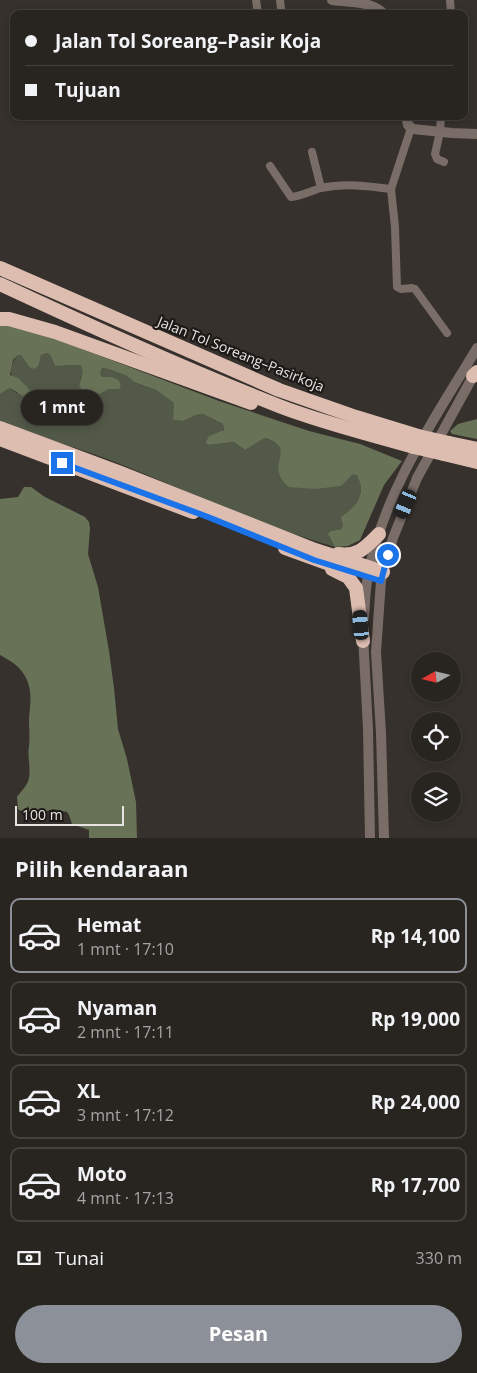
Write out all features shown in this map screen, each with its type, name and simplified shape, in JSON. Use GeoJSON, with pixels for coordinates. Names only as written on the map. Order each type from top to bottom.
{"type":"FeatureCollection","features":[{"type":"Feature","properties":{"kind":"highway","name":"Jalan Tol Soreang–Pasirkoja"},"geometry":{"type":"LineString","coordinates":[[0,268],[279,390],[356,417],[416,442]]}},
{"type":"Feature","properties":{"kind":"highway","name":"Jalan Tol Soreang–Pasirkoja"},"geometry":{"type":"LineString","coordinates":[[0,284],[164,358],[280,406],[316,419],[446,449],[477,462]]}},
{"type":"Feature","properties":{"kind":"highway"},"geometry":{"type":"LineString","coordinates":[[0,319],[9,319],[55,332],[248,403],[280,406]]}},
{"type":"Feature","properties":{"kind":"highway"},"geometry":{"type":"LineString","coordinates":[[0,428],[121,473],[314,555],[348,577],[356,588],[363,641]]}},
{"type":"Feature","properties":{"kind":"highway"},"geometry":{"type":"LineString","coordinates":[[0,439],[208,517],[375,575]]}},
{"type":"Feature","properties":{"kind":"highway","name":"Jalan Tol Soreang–Pasirkoja"},"geometry":{"type":"LineString","coordinates":[[446,449],[477,449]]}},
{"type":"Feature","properties":{"kind":"highway"},"geometry":{"type":"LineString","coordinates":[[314,555],[354,554],[364,549],[378,534]]}},
{"type":"Feature","properties":{"kind":"street"},"geometry":{"type":"LineString","coordinates":[[332,0],[366,5],[379,10]]}},
{"type":"Feature","properties":{"kind":"street"},"geometry":{"type":"LineString","coordinates":[[408,120],[411,128]]}},
{"type":"Feature","properties":{"kind":"street"},"geometry":{"type":"LineString","coordinates":[[441,120],[435,154],[437,159],[444,162]]}},
{"type":"Feature","properties":{"kind":"street"},"geometry":{"type":"LineString","coordinates":[[411,128],[477,134]]}},
{"type":"Feature","properties":{"kind":"street"},"geometry":{"type":"LineString","coordinates":[[411,128],[391,189],[395,227],[397,287],[401,289],[415,289],[447,333]]}},
{"type":"Feature","properties":{"kind":"street"},"geometry":{"type":"LineString","coordinates":[[312,152],[321,188]]}},
{"type":"Feature","properties":{"kind":"street"},"geometry":{"type":"LineString","coordinates":[[270,166],[291,197],[321,188],[345,184],[391,189]]}},
{"type":"Feature","properties":{"kind":"street"},"geometry":{"type":"LineString","coordinates":[[384,838],[376,652],[375,575],[378,534],[387,509],[415,453],[477,348]]}},
{"type":"Feature","properties":{"kind":"street"},"geometry":{"type":"LineString","coordinates":[[370,838],[368,729],[363,641],[375,575],[417,478],[476,373]]}},
{"type":"Feature","properties":{"kind":"green space"},"geometry":{"type":"Polygon","coordinates":[[[12,325],[61,341],[219,401],[309,431],[360,444],[402,461],[384,485],[360,540],[348,546],[335,547],[328,534],[331,531],[341,529],[343,526],[341,517],[359,499],[361,488],[357,475],[353,474],[341,486],[315,489],[289,487],[279,472],[278,466],[281,450],[274,442],[265,438],[245,450],[234,442],[208,445],[206,442],[209,436],[224,430],[223,424],[203,414],[183,421],[173,420],[174,403],[156,390],[108,369],[102,368],[100,374],[102,377],[112,377],[119,380],[121,386],[119,389],[109,389],[100,394],[85,391],[79,385],[82,378],[80,365],[55,366],[50,355],[47,353],[41,355],[39,365],[35,369],[29,367],[21,355],[18,355],[13,360],[10,375],[18,378],[29,389],[29,392],[23,396],[10,388],[0,394],[0,326],[12,325]]]}},
{"type":"Feature","properties":{"kind":"green space"},"geometry":{"type":"Polygon","coordinates":[[[47,353],[50,355],[55,366],[80,365],[82,378],[79,385],[88,393],[100,394],[109,389],[118,389],[121,386],[119,380],[112,377],[101,377],[102,368],[108,369],[156,390],[175,403],[173,420],[183,421],[203,414],[223,424],[224,429],[208,445],[234,442],[245,450],[265,438],[278,443],[282,452],[279,470],[357,474],[361,487],[359,498],[342,517],[343,526],[341,529],[331,531],[329,537],[335,547],[252,518],[101,457],[0,423],[0,394],[10,388],[18,394],[11,374],[14,360],[18,355],[21,355],[29,367],[39,365],[41,355],[47,353]]]}},
{"type":"Feature","properties":{"kind":"green space"},"geometry":{"type":"Polygon","coordinates":[[[477,419],[477,439],[452,434],[450,431],[458,424],[477,419]]]}},
{"type":"Feature","properties":{"kind":"green space"},"geometry":{"type":"Polygon","coordinates":[[[24,487],[31,487],[45,497],[85,517],[89,522],[88,554],[98,587],[109,651],[118,729],[127,759],[136,802],[137,838],[89,838],[89,830],[72,824],[67,812],[53,809],[39,814],[18,809],[17,797],[27,783],[29,774],[30,693],[28,683],[21,670],[0,655],[0,499],[18,497],[24,487]]]}},
{"type":"Feature","properties":{"kind":"route"},"geometry":{"type":"LineString","coordinates":[[62,463],[208,517],[314,560],[381,581],[388,555]]}}]}
